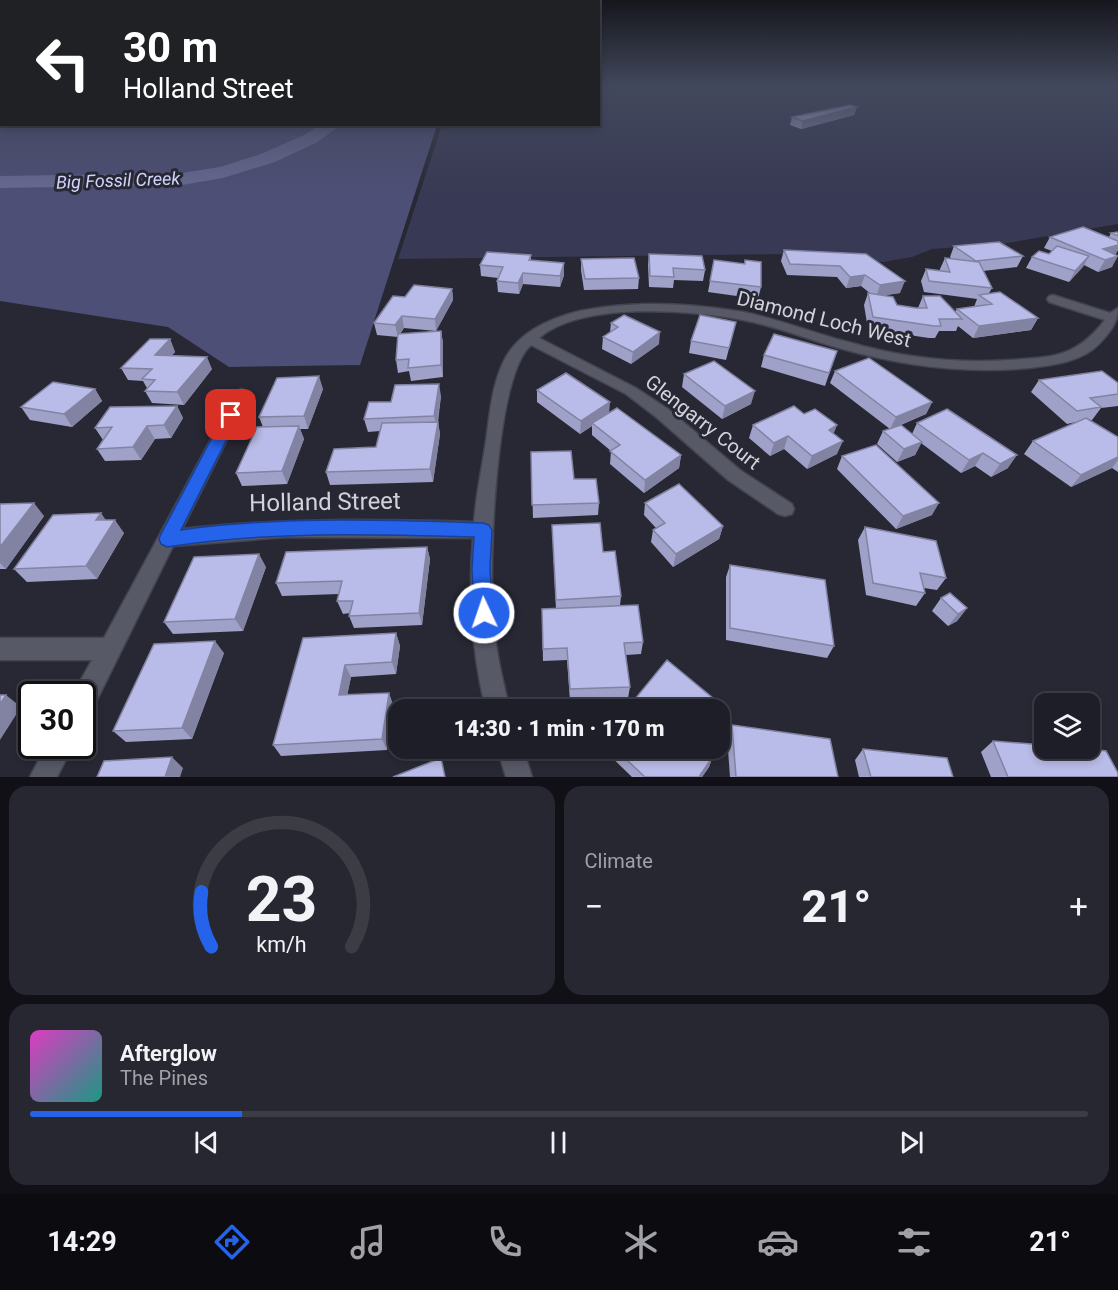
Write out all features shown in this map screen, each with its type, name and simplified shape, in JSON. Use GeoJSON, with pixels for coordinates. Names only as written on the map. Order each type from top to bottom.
{"type":"FeatureCollection","features":[{"type":"Feature","properties":{"kind":"street"},"geometry":{"type":"LineString","coordinates":[[1053,299],[1115,315]]}},
{"type":"Feature","properties":{"kind":"street","name":"Diamond Loch West"},"geometry":{"type":"LineString","coordinates":[[495,699],[486,658],[481,569],[485,495],[505,374],[519,348],[529,338],[567,316],[619,309],[676,309],[768,321],[839,344],[913,362],[937,366],[1006,365],[1043,362],[1079,353],[1115,315]]}},
{"type":"Feature","properties":{"kind":"street","name":"Glengarry Court"},"geometry":{"type":"LineString","coordinates":[[529,338],[631,391],[662,412],[734,475],[785,509]]}},
{"type":"Feature","properties":{"kind":"street"},"geometry":{"type":"LineString","coordinates":[[94,681],[242,394]]}},
{"type":"Feature","properties":{"kind":"street","name":"Holland Street"},"geometry":{"type":"LineString","coordinates":[[167,539],[215,532],[292,528],[363,526],[483,530]]}},
{"type":"Feature","properties":{"kind":"street"},"geometry":{"type":"LineString","coordinates":[[0,649],[111,649]]}},
{"type":"Feature","properties":{"kind":"street"},"geometry":{"type":"LineString","coordinates":[[43,777],[53,759]]}},
{"type":"Feature","properties":{"kind":"street"},"geometry":{"type":"LineString","coordinates":[[513,759],[519,777]]}},
{"type":"Feature","properties":{"kind":"shaded area"},"geometry":{"type":"Polygon","coordinates":[[[600,123],[1118,123],[1118,224],[1002,244],[932,249],[912,257],[883,262],[786,254],[398,259],[442,126],[600,126],[600,123]]]}},
{"type":"Feature","properties":{"kind":"shaded area"},"geometry":{"type":"Polygon","coordinates":[[[0,126],[437,126],[360,365],[229,367],[168,327],[0,301],[0,126]]]}},
{"type":"Feature","properties":{"kind":"building"},"geometry":{"type":"Polygon","coordinates":[[[1083,227],[1118,241],[1118,245],[1103,249],[1118,256],[1105,260],[1050,237],[1083,227]]]}},
{"type":"Feature","properties":{"kind":"building"},"geometry":{"type":"Polygon","coordinates":[[[999,242],[1023,256],[976,261],[954,246],[999,242]]]}},
{"type":"Feature","properties":{"kind":"building"},"geometry":{"type":"Polygon","coordinates":[[[1057,246],[1089,256],[1075,271],[1032,257],[1039,251],[1049,254],[1057,246]]]}},
{"type":"Feature","properties":{"kind":"building"},"geometry":{"type":"Polygon","coordinates":[[[784,250],[866,254],[905,281],[880,285],[865,275],[850,277],[840,266],[790,264],[784,250]]]}},
{"type":"Feature","properties":{"kind":"building"},"geometry":{"type":"Polygon","coordinates":[[[487,252],[531,255],[529,260],[564,263],[560,276],[523,273],[518,283],[497,281],[503,267],[480,265],[487,252]]]}},
{"type":"Feature","properties":{"kind":"building"},"geometry":{"type":"Polygon","coordinates":[[[649,254],[702,256],[705,270],[673,268],[674,277],[650,276],[649,254]]]}},
{"type":"Feature","properties":{"kind":"building"},"geometry":{"type":"Polygon","coordinates":[[[634,258],[639,278],[585,279],[581,259],[634,258]]]}},
{"type":"Feature","properties":{"kind":"building"},"geometry":{"type":"Polygon","coordinates":[[[945,258],[979,262],[992,288],[929,281],[926,269],[950,272],[945,258]]]}},
{"type":"Feature","properties":{"kind":"building"},"geometry":{"type":"Polygon","coordinates":[[[714,260],[745,264],[745,260],[761,262],[761,287],[710,281],[714,260]]]}},
{"type":"Feature","properties":{"kind":"building"},"geometry":{"type":"Polygon","coordinates":[[[414,285],[452,289],[435,319],[402,316],[395,325],[374,323],[393,296],[405,297],[414,285]]]}},
{"type":"Feature","properties":{"kind":"building"},"geometry":{"type":"Polygon","coordinates":[[[1000,292],[1038,318],[979,326],[957,309],[992,304],[979,295],[1000,292]]]}},
{"type":"Feature","properties":{"kind":"building"},"geometry":{"type":"Polygon","coordinates":[[[868,293],[893,297],[897,305],[916,308],[927,308],[923,296],[940,296],[962,319],[939,319],[941,326],[934,326],[873,317],[868,293]]]}},
{"type":"Feature","properties":{"kind":"building"},"geometry":{"type":"Polygon","coordinates":[[[624,315],[660,332],[633,352],[603,337],[618,327],[611,323],[624,315]]]}},
{"type":"Feature","properties":{"kind":"building"},"geometry":{"type":"Polygon","coordinates":[[[700,315],[736,322],[729,348],[691,341],[700,315]]]}},
{"type":"Feature","properties":{"kind":"building"},"geometry":{"type":"Polygon","coordinates":[[[441,331],[441,365],[408,368],[409,359],[396,360],[398,334],[441,331]]]}},
{"type":"Feature","properties":{"kind":"building"},"geometry":{"type":"Polygon","coordinates":[[[774,334],[837,351],[829,373],[764,355],[774,334]]]}},
{"type":"Feature","properties":{"kind":"building"},"geometry":{"type":"Polygon","coordinates":[[[150,339],[170,339],[155,355],[207,357],[177,392],[145,391],[155,380],[142,379],[152,369],[121,368],[150,339]]]}},
{"type":"Feature","properties":{"kind":"building"},"geometry":{"type":"Polygon","coordinates":[[[869,358],[932,402],[896,417],[835,371],[869,358]]]}},
{"type":"Feature","properties":{"kind":"building"},"geometry":{"type":"Polygon","coordinates":[[[714,361],[755,391],[725,406],[684,374],[714,361]]]}},
{"type":"Feature","properties":{"kind":"building"},"geometry":{"type":"Polygon","coordinates":[[[1102,371],[1118,383],[1118,394],[1090,398],[1101,407],[1077,411],[1039,380],[1102,371]]]}},
{"type":"Feature","properties":{"kind":"building"},"geometry":{"type":"Polygon","coordinates":[[[566,373],[610,402],[581,421],[537,390],[566,373]]]}},
{"type":"Feature","properties":{"kind":"building"},"geometry":{"type":"Polygon","coordinates":[[[319,376],[304,416],[259,417],[277,378],[319,376]]]}},
{"type":"Feature","properties":{"kind":"building"},"geometry":{"type":"Polygon","coordinates":[[[53,382],[95,389],[64,414],[21,407],[53,382]]]}},
{"type":"Feature","properties":{"kind":"building"},"geometry":{"type":"Polygon","coordinates":[[[439,384],[434,416],[364,419],[369,402],[391,402],[395,385],[439,384]]]}},
{"type":"Feature","properties":{"kind":"building"},"geometry":{"type":"Polygon","coordinates":[[[177,406],[164,425],[147,426],[133,447],[97,449],[112,427],[95,428],[110,407],[177,406]]]}},
{"type":"Feature","properties":{"kind":"building"},"geometry":{"type":"Polygon","coordinates":[[[794,406],[804,414],[815,409],[837,425],[829,430],[843,441],[812,456],[788,436],[774,443],[753,425],[794,406]]]}},
{"type":"Feature","properties":{"kind":"building"},"geometry":{"type":"Polygon","coordinates":[[[617,408],[681,455],[645,480],[610,451],[620,445],[592,423],[617,408]]]}},
{"type":"Feature","properties":{"kind":"building"},"geometry":{"type":"Polygon","coordinates":[[[947,409],[1017,455],[1000,464],[983,453],[969,460],[917,423],[947,409]]]}},
{"type":"Feature","properties":{"kind":"building"},"geometry":{"type":"Polygon","coordinates":[[[1086,418],[1118,437],[1118,457],[1081,475],[1033,441],[1086,418]]]}},
{"type":"Feature","properties":{"kind":"building"},"geometry":{"type":"Polygon","coordinates":[[[438,422],[430,469],[326,472],[334,449],[376,447],[382,423],[438,422]]]}},
{"type":"Feature","properties":{"kind":"building"},"geometry":{"type":"Polygon","coordinates":[[[901,425],[922,442],[904,449],[883,431],[901,425]]]}},
{"type":"Feature","properties":{"kind":"building"},"geometry":{"type":"Polygon","coordinates":[[[299,426],[282,471],[236,473],[257,427],[299,426]]]}},
{"type":"Feature","properties":{"kind":"building"},"geometry":{"type":"Polygon","coordinates":[[[876,445],[939,503],[903,516],[842,456],[876,445]]]}},
{"type":"Feature","properties":{"kind":"building"},"geometry":{"type":"Polygon","coordinates":[[[571,451],[574,479],[596,479],[599,503],[532,505],[531,452],[571,451]]]}},
{"type":"Feature","properties":{"kind":"building"},"geometry":{"type":"Polygon","coordinates":[[[679,484],[723,526],[676,554],[653,530],[665,523],[645,503],[679,484]]]}},
{"type":"Feature","properties":{"kind":"building"},"geometry":{"type":"Polygon","coordinates":[[[34,503],[0,547],[0,504],[34,503]]]}},
{"type":"Feature","properties":{"kind":"building"},"geometry":{"type":"Polygon","coordinates":[[[101,513],[96,520],[115,520],[86,566],[14,569],[53,515],[101,513]]]}},
{"type":"Feature","properties":{"kind":"building"},"geometry":{"type":"Polygon","coordinates":[[[600,523],[603,552],[615,551],[621,596],[556,600],[552,525],[600,523]]]}},
{"type":"Feature","properties":{"kind":"building"},"geometry":{"type":"Polygon","coordinates":[[[865,527],[936,541],[946,578],[920,573],[925,593],[873,583],[865,527]]]}},
{"type":"Feature","properties":{"kind":"building"},"geometry":{"type":"Polygon","coordinates":[[[427,547],[419,613],[349,616],[353,601],[337,601],[342,581],[276,583],[286,552],[427,547]]]}},
{"type":"Feature","properties":{"kind":"building"},"geometry":{"type":"Polygon","coordinates":[[[259,554],[235,619],[164,622],[194,557],[259,554]]]}},
{"type":"Feature","properties":{"kind":"building"},"geometry":{"type":"Polygon","coordinates":[[[730,565],[825,580],[834,646],[730,628],[730,565]]]}},
{"type":"Feature","properties":{"kind":"building"},"geometry":{"type":"Polygon","coordinates":[[[950,593],[967,608],[958,614],[941,598],[950,593]]]}},
{"type":"Feature","properties":{"kind":"building"},"geometry":{"type":"Polygon","coordinates":[[[638,605],[643,642],[624,643],[630,687],[570,689],[567,648],[543,649],[542,609],[638,605]]]}},
{"type":"Feature","properties":{"kind":"building"},"geometry":{"type":"Polygon","coordinates":[[[396,633],[392,662],[345,665],[339,695],[389,693],[382,739],[273,745],[303,638],[396,633]]]}},
{"type":"Feature","properties":{"kind":"building"},"geometry":{"type":"Polygon","coordinates":[[[215,641],[182,728],[113,731],[154,644],[215,641]]]}},
{"type":"Feature","properties":{"kind":"building"},"geometry":{"type":"Polygon","coordinates":[[[667,660],[714,699],[635,699],[667,660]]]}},
{"type":"Feature","properties":{"kind":"building"},"geometry":{"type":"Polygon","coordinates":[[[0,695],[6,695],[0,704],[0,695]]]}},
{"type":"Feature","properties":{"kind":"building"},"geometry":{"type":"Polygon","coordinates":[[[732,725],[830,739],[838,777],[736,777],[732,725]]]}},
{"type":"Feature","properties":{"kind":"building"},"geometry":{"type":"Polygon","coordinates":[[[993,741],[1034,744],[1034,759],[1100,759],[1100,750],[1106,751],[1118,773],[1118,777],[1008,777],[993,741]]]}},
{"type":"Feature","properties":{"kind":"building"},"geometry":{"type":"Polygon","coordinates":[[[863,749],[947,758],[953,777],[871,777],[863,749]]]}},
{"type":"Feature","properties":{"kind":"building"},"geometry":{"type":"Polygon","coordinates":[[[172,757],[165,777],[97,777],[104,761],[172,757]]]}},
{"type":"Feature","properties":{"kind":"building"},"geometry":{"type":"Polygon","coordinates":[[[441,759],[445,777],[393,777],[441,759]]]}},
{"type":"Feature","properties":{"kind":"building"},"geometry":{"type":"Polygon","coordinates":[[[626,759],[711,759],[699,777],[645,777],[626,759]]]}},
{"type":"Feature","properties":{"kind":"waterway","name":"Big Fossil Creek"},"geometry":{"type":"LineString","coordinates":[[0,182],[182,179],[223,172],[268,158],[310,139],[331,126]]}},
{"type":"Feature","properties":{"kind":"route"},"geometry":{"type":"LineString","coordinates":[[231,415],[167,539],[215,532],[292,528],[363,526],[483,530],[481,569],[484,613]]}}]}
